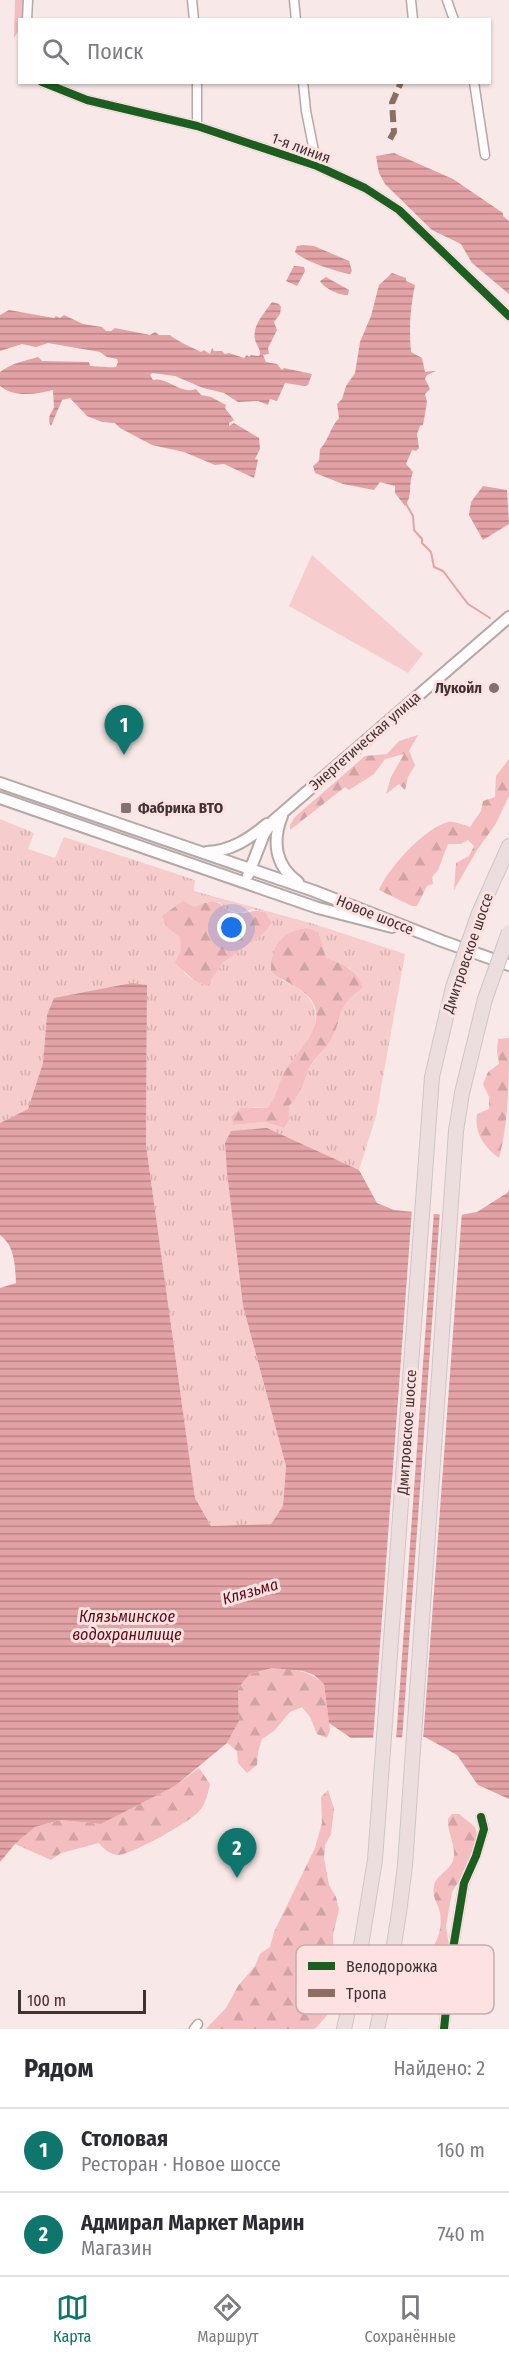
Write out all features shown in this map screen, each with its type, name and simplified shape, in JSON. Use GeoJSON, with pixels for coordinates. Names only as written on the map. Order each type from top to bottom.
{"type":"FeatureCollection","features":[{"type":"Feature","properties":{"kind":"highway","name":"Дмитровское шоссе"},"geometry":{"type":"LineString","coordinates":[[361,1945],[375,1860],[382,1776],[432,1077],[453,987],[479,913],[509,846]]}},
{"type":"Feature","properties":{"kind":"highway","name":"Дмитровское шоссе"},"geometry":{"type":"LineString","coordinates":[[395,1945],[405,1865],[454,1164],[462,1093],[485,999],[509,932]]}},
{"type":"Feature","properties":{"kind":"highway","name":"Дмитровское шоссе"},"geometry":{"type":"LineString","coordinates":[[344,2029],[347,2014]]}},
{"type":"Feature","properties":{"kind":"highway","name":"Дмитровское шоссе"},"geometry":{"type":"LineString","coordinates":[[377,2029],[381,2014]]}},
{"type":"Feature","properties":{"kind":"main road","name":"Энергетическая улица"},"geometry":{"type":"LineString","coordinates":[[246,883],[264,834],[284,810],[509,617]]}},
{"type":"Feature","properties":{"kind":"main road","name":"Новое шоссе"},"geometry":{"type":"LineString","coordinates":[[0,783],[309,889],[427,936]]}},
{"type":"Feature","properties":{"kind":"main road","name":"Новое шоссе"},"geometry":{"type":"LineString","coordinates":[[0,798],[318,908],[427,936]]}},
{"type":"Feature","properties":{"kind":"main road"},"geometry":{"type":"LineString","coordinates":[[202,852],[217,851],[241,843],[284,810]]}},
{"type":"Feature","properties":{"kind":"main road"},"geometry":{"type":"LineString","coordinates":[[284,810],[275,836],[279,859],[287,873],[309,889]]}},
{"type":"Feature","properties":{"kind":"main road"},"geometry":{"type":"LineString","coordinates":[[427,936],[509,965]]}},
{"type":"Feature","properties":{"kind":"street"},"geometry":{"type":"LineString","coordinates":[[27,18],[28,0]]}},
{"type":"Feature","properties":{"kind":"street"},"geometry":{"type":"LineString","coordinates":[[192,0],[194,18]]}},
{"type":"Feature","properties":{"kind":"street"},"geometry":{"type":"LineString","coordinates":[[294,0],[296,18]]}},
{"type":"Feature","properties":{"kind":"street"},"geometry":{"type":"LineString","coordinates":[[411,0],[413,18]]}},
{"type":"Feature","properties":{"kind":"street"},"geometry":{"type":"LineString","coordinates":[[447,0],[453,18]]}},
{"type":"Feature","properties":{"kind":"street","name":"1-я линия"},"geometry":{"type":"LineString","coordinates":[[47,84],[87,100],[197,126],[317,166],[365,188],[399,210],[509,316]]}},
{"type":"Feature","properties":{"kind":"street"},"geometry":{"type":"LineString","coordinates":[[197,84],[197,126]]}},
{"type":"Feature","properties":{"kind":"street"},"geometry":{"type":"LineString","coordinates":[[303,84],[317,166]]}},
{"type":"Feature","properties":{"kind":"street"},"geometry":{"type":"LineString","coordinates":[[474,84],[485,155]]}},
{"type":"Feature","properties":{"kind":"street"},"geometry":{"type":"LineString","coordinates":[[454,1945],[465,1883],[484,1829],[481,1816]]}},
{"type":"Feature","properties":{"kind":"street"},"geometry":{"type":"LineString","coordinates":[[444,2029],[446,2014]]}},
{"type":"Feature","properties":{"kind":"green space"},"geometry":{"type":"Polygon","coordinates":[[[15,0],[26,0],[25,18],[18,18],[18,32],[14,38],[15,0]]]}},
{"type":"Feature","properties":{"kind":"green space"},"geometry":{"type":"Polygon","coordinates":[[[312,555],[423,654],[408,673],[289,606],[312,555]]]}},
{"type":"Feature","properties":{"kind":"green space"},"geometry":{"type":"Polygon","coordinates":[[[418,735],[409,751],[415,765],[408,777],[405,790],[399,784],[386,794],[391,777],[404,754],[385,759],[374,774],[349,790],[345,787],[290,830],[295,817],[365,756],[387,754],[399,741],[418,735]]]}},
{"type":"Feature","properties":{"kind":"green space"},"geometry":{"type":"Polygon","coordinates":[[[509,759],[509,796],[495,825],[477,850],[454,890],[456,863],[469,856],[474,846],[468,840],[461,844],[448,844],[438,870],[432,877],[433,884],[427,886],[417,906],[412,906],[379,890],[399,860],[429,832],[448,822],[470,827],[481,811],[483,801],[495,797],[496,776],[509,759]]]}},
{"type":"Feature","properties":{"kind":"green space"},"geometry":{"type":"Polygon","coordinates":[[[0,819],[34,833],[28,849],[55,858],[64,837],[195,880],[194,891],[314,924],[405,954],[376,1116],[359,1170],[267,1128],[225,1143],[243,1306],[286,1466],[283,1506],[271,1524],[211,1526],[195,1498],[146,1145],[147,985],[47,1015],[43,1063],[28,1109],[0,1123],[0,819]],[[206,902],[190,915],[185,924],[182,952],[184,973],[207,986],[223,963],[264,933],[272,923],[265,912],[252,909],[240,913],[228,910],[219,902],[206,902]],[[319,933],[281,980],[300,990],[312,1003],[315,1012],[313,1030],[308,1041],[288,1067],[267,1108],[254,1107],[233,1125],[265,1122],[284,1128],[290,1119],[289,1106],[296,1097],[311,1065],[334,1034],[343,1008],[363,988],[350,968],[326,959],[319,933]]]}},
{"type":"Feature","properties":{"kind":"green space"},"geometry":{"type":"Polygon","coordinates":[[[183,901],[195,907],[212,902],[234,912],[265,912],[272,923],[264,933],[223,963],[207,986],[195,981],[175,963],[181,950],[180,937],[169,929],[162,916],[183,901]]]}},
{"type":"Feature","properties":{"kind":"green space"},"geometry":{"type":"Polygon","coordinates":[[[308,928],[319,933],[326,958],[353,971],[363,988],[343,1008],[334,1034],[309,1069],[298,1095],[289,1106],[290,1119],[284,1128],[265,1122],[233,1125],[231,1117],[241,1108],[267,1108],[285,1071],[313,1029],[316,1010],[312,1001],[303,992],[271,971],[273,954],[280,941],[291,932],[308,928]]]}},
{"type":"Feature","properties":{"kind":"green space"},"geometry":{"type":"Polygon","coordinates":[[[509,1038],[507,1114],[499,1158],[481,1139],[476,1121],[477,1114],[489,1109],[489,1097],[483,1084],[488,1072],[499,1064],[498,1039],[509,1038]]]}},
{"type":"Feature","properties":{"kind":"green space"},"geometry":{"type":"Polygon","coordinates":[[[272,1668],[306,1673],[324,1684],[330,1730],[327,1738],[317,1734],[310,1717],[302,1707],[290,1712],[274,1731],[262,1739],[257,1765],[247,1773],[238,1763],[237,1751],[227,1743],[239,1721],[238,1688],[250,1674],[272,1668]]]}},
{"type":"Feature","properties":{"kind":"green space"},"geometry":{"type":"Polygon","coordinates":[[[199,1768],[210,1784],[200,1810],[174,1829],[135,1850],[118,1855],[107,1851],[99,1843],[61,1853],[51,1860],[15,1844],[35,1827],[60,1820],[101,1824],[175,1786],[199,1768]]]}},
{"type":"Feature","properties":{"kind":"green space"},"geometry":{"type":"Polygon","coordinates":[[[328,1790],[334,1809],[331,1834],[325,1845],[324,1858],[329,1885],[336,1897],[339,1909],[333,1935],[333,1945],[296,1945],[296,2014],[328,2014],[315,2029],[206,2029],[226,2008],[238,1986],[255,1966],[260,1954],[270,1947],[274,1932],[315,1848],[322,1823],[321,1797],[328,1790]]]}},
{"type":"Feature","properties":{"kind":"green space"},"geometry":{"type":"Polygon","coordinates":[[[452,1814],[459,1814],[475,1827],[478,1839],[469,1865],[452,1892],[446,1926],[449,1945],[434,1945],[439,1935],[441,1919],[434,1895],[435,1882],[451,1865],[454,1856],[448,1819],[452,1814]]]}},
{"type":"Feature","properties":{"kind":"water"},"geometry":{"type":"Polygon","coordinates":[[[394,153],[453,179],[503,213],[509,221],[509,294],[472,263],[461,244],[432,230],[385,184],[379,173],[376,156],[394,153]]]}},
{"type":"Feature","properties":{"kind":"water"},"geometry":{"type":"Polygon","coordinates":[[[297,246],[314,246],[349,261],[352,271],[350,274],[344,273],[305,259],[295,252],[297,246]]]}},
{"type":"Feature","properties":{"kind":"water"},"geometry":{"type":"Polygon","coordinates":[[[294,266],[304,267],[305,271],[297,286],[286,281],[294,266]]]}},
{"type":"Feature","properties":{"kind":"water"},"geometry":{"type":"Polygon","coordinates":[[[392,273],[406,278],[406,281],[415,285],[410,318],[411,352],[422,358],[425,372],[436,371],[427,375],[425,379],[430,389],[425,394],[427,402],[423,425],[420,426],[417,434],[419,448],[416,451],[412,450],[406,464],[413,472],[409,498],[405,506],[395,493],[395,486],[380,482],[374,490],[343,484],[315,473],[313,466],[319,461],[320,449],[339,418],[337,404],[342,399],[346,386],[355,373],[360,342],[371,316],[379,285],[392,273]]]}},
{"type":"Feature","properties":{"kind":"water"},"geometry":{"type":"Polygon","coordinates":[[[326,277],[349,290],[348,295],[337,293],[325,286],[320,281],[326,277]]]}},
{"type":"Feature","properties":{"kind":"water"},"geometry":{"type":"Polygon","coordinates":[[[272,302],[281,307],[280,314],[274,322],[277,330],[268,348],[269,354],[263,355],[266,362],[277,364],[282,370],[284,368],[312,374],[308,385],[285,383],[277,401],[270,399],[268,405],[258,401],[238,402],[224,393],[203,388],[175,376],[152,373],[150,375],[153,380],[158,379],[184,390],[196,389],[201,395],[211,397],[226,405],[225,408],[234,420],[229,423],[229,426],[234,423],[259,438],[260,449],[255,459],[258,460],[254,478],[224,464],[215,465],[184,452],[152,445],[115,423],[102,422],[87,416],[70,398],[62,400],[51,426],[49,419],[54,408],[53,390],[19,394],[0,386],[0,372],[14,364],[38,357],[42,361],[89,362],[90,366],[116,367],[118,362],[117,359],[107,357],[100,352],[48,343],[36,347],[22,344],[0,351],[0,315],[9,310],[54,318],[64,315],[83,324],[102,327],[106,331],[115,328],[150,335],[155,332],[159,335],[170,335],[201,352],[204,350],[210,354],[212,348],[214,351],[222,351],[225,354],[229,353],[244,358],[247,355],[249,357],[260,354],[255,340],[255,329],[272,302]]]}},
{"type":"Feature","properties":{"kind":"water"},"geometry":{"type":"Polygon","coordinates":[[[483,486],[507,490],[509,524],[483,540],[469,515],[471,502],[483,486]]]}},
{"type":"Feature","properties":{"kind":"water","name":"Клязьминское водохранилище"},"geometry":{"type":"Polygon","coordinates":[[[132,983],[147,985],[146,1145],[195,1498],[211,1526],[271,1524],[283,1506],[286,1466],[243,1306],[227,1173],[225,1143],[231,1131],[267,1128],[359,1170],[377,1203],[394,1210],[455,1216],[477,1212],[509,1190],[509,1799],[478,1785],[457,1755],[425,1737],[351,1738],[329,1723],[324,1684],[314,1675],[303,1671],[272,1668],[250,1674],[238,1688],[239,1721],[227,1743],[175,1786],[101,1824],[60,1820],[35,1827],[15,1844],[0,1862],[0,1288],[16,1283],[11,1250],[0,1235],[0,1123],[28,1109],[43,1063],[47,1015],[54,998],[132,983]]]}},
{"type":"Feature","properties":{"kind":"pier"},"geometry":{"type":"Polygon","coordinates":[[[412,1209],[434,1211],[396,1740],[373,1740],[412,1209]]]}},
{"type":"Feature","properties":{"kind":"pier"},"geometry":{"type":"Polygon","coordinates":[[[440,1211],[462,1211],[423,1740],[402,1740],[440,1211]]]}},
{"type":"Feature","properties":{"kind":"waterway"},"geometry":{"type":"LineString","coordinates":[[405,502],[413,516],[414,530],[431,552],[434,567],[443,571],[468,604],[490,618]]}},
{"type":"Feature","properties":{"kind":"marked path"},"geometry":{"type":"LineString","coordinates":[[390,139],[394,132],[392,103],[400,84]]}},
{"type":"Feature","properties":{"kind":"cycle path"},"geometry":{"type":"LineString","coordinates":[[47,84],[87,100],[197,126],[317,166],[365,188],[399,210],[509,316]]}},
{"type":"Feature","properties":{"kind":"cycle path"},"geometry":{"type":"LineString","coordinates":[[454,1945],[464,1883],[476,1856],[484,1829],[481,1817]]}},
{"type":"Feature","properties":{"kind":"cycle path"},"geometry":{"type":"LineString","coordinates":[[444,2029],[446,2014]]}},
{"type":"Feature","properties":{"kind":"place","name":"Лукойл"},"geometry":{"type":"Point","coordinates":[494,688]}},
{"type":"Feature","properties":{"kind":"place","name":"Столовая"},"geometry":{"type":"Point","coordinates":[124,755]}},
{"type":"Feature","properties":{"kind":"place","name":"Фабрика ВТО"},"geometry":{"type":"Point","coordinates":[126,808]}},
{"type":"Feature","properties":{"kind":"place","name":"Адмирал Маркет Марин"},"geometry":{"type":"Point","coordinates":[237,1878]}},
{"type":"Feature","properties":{"kind":"water label","name":"Клязьма"},"geometry":{"type":"Point","coordinates":[250,1591]}}]}
